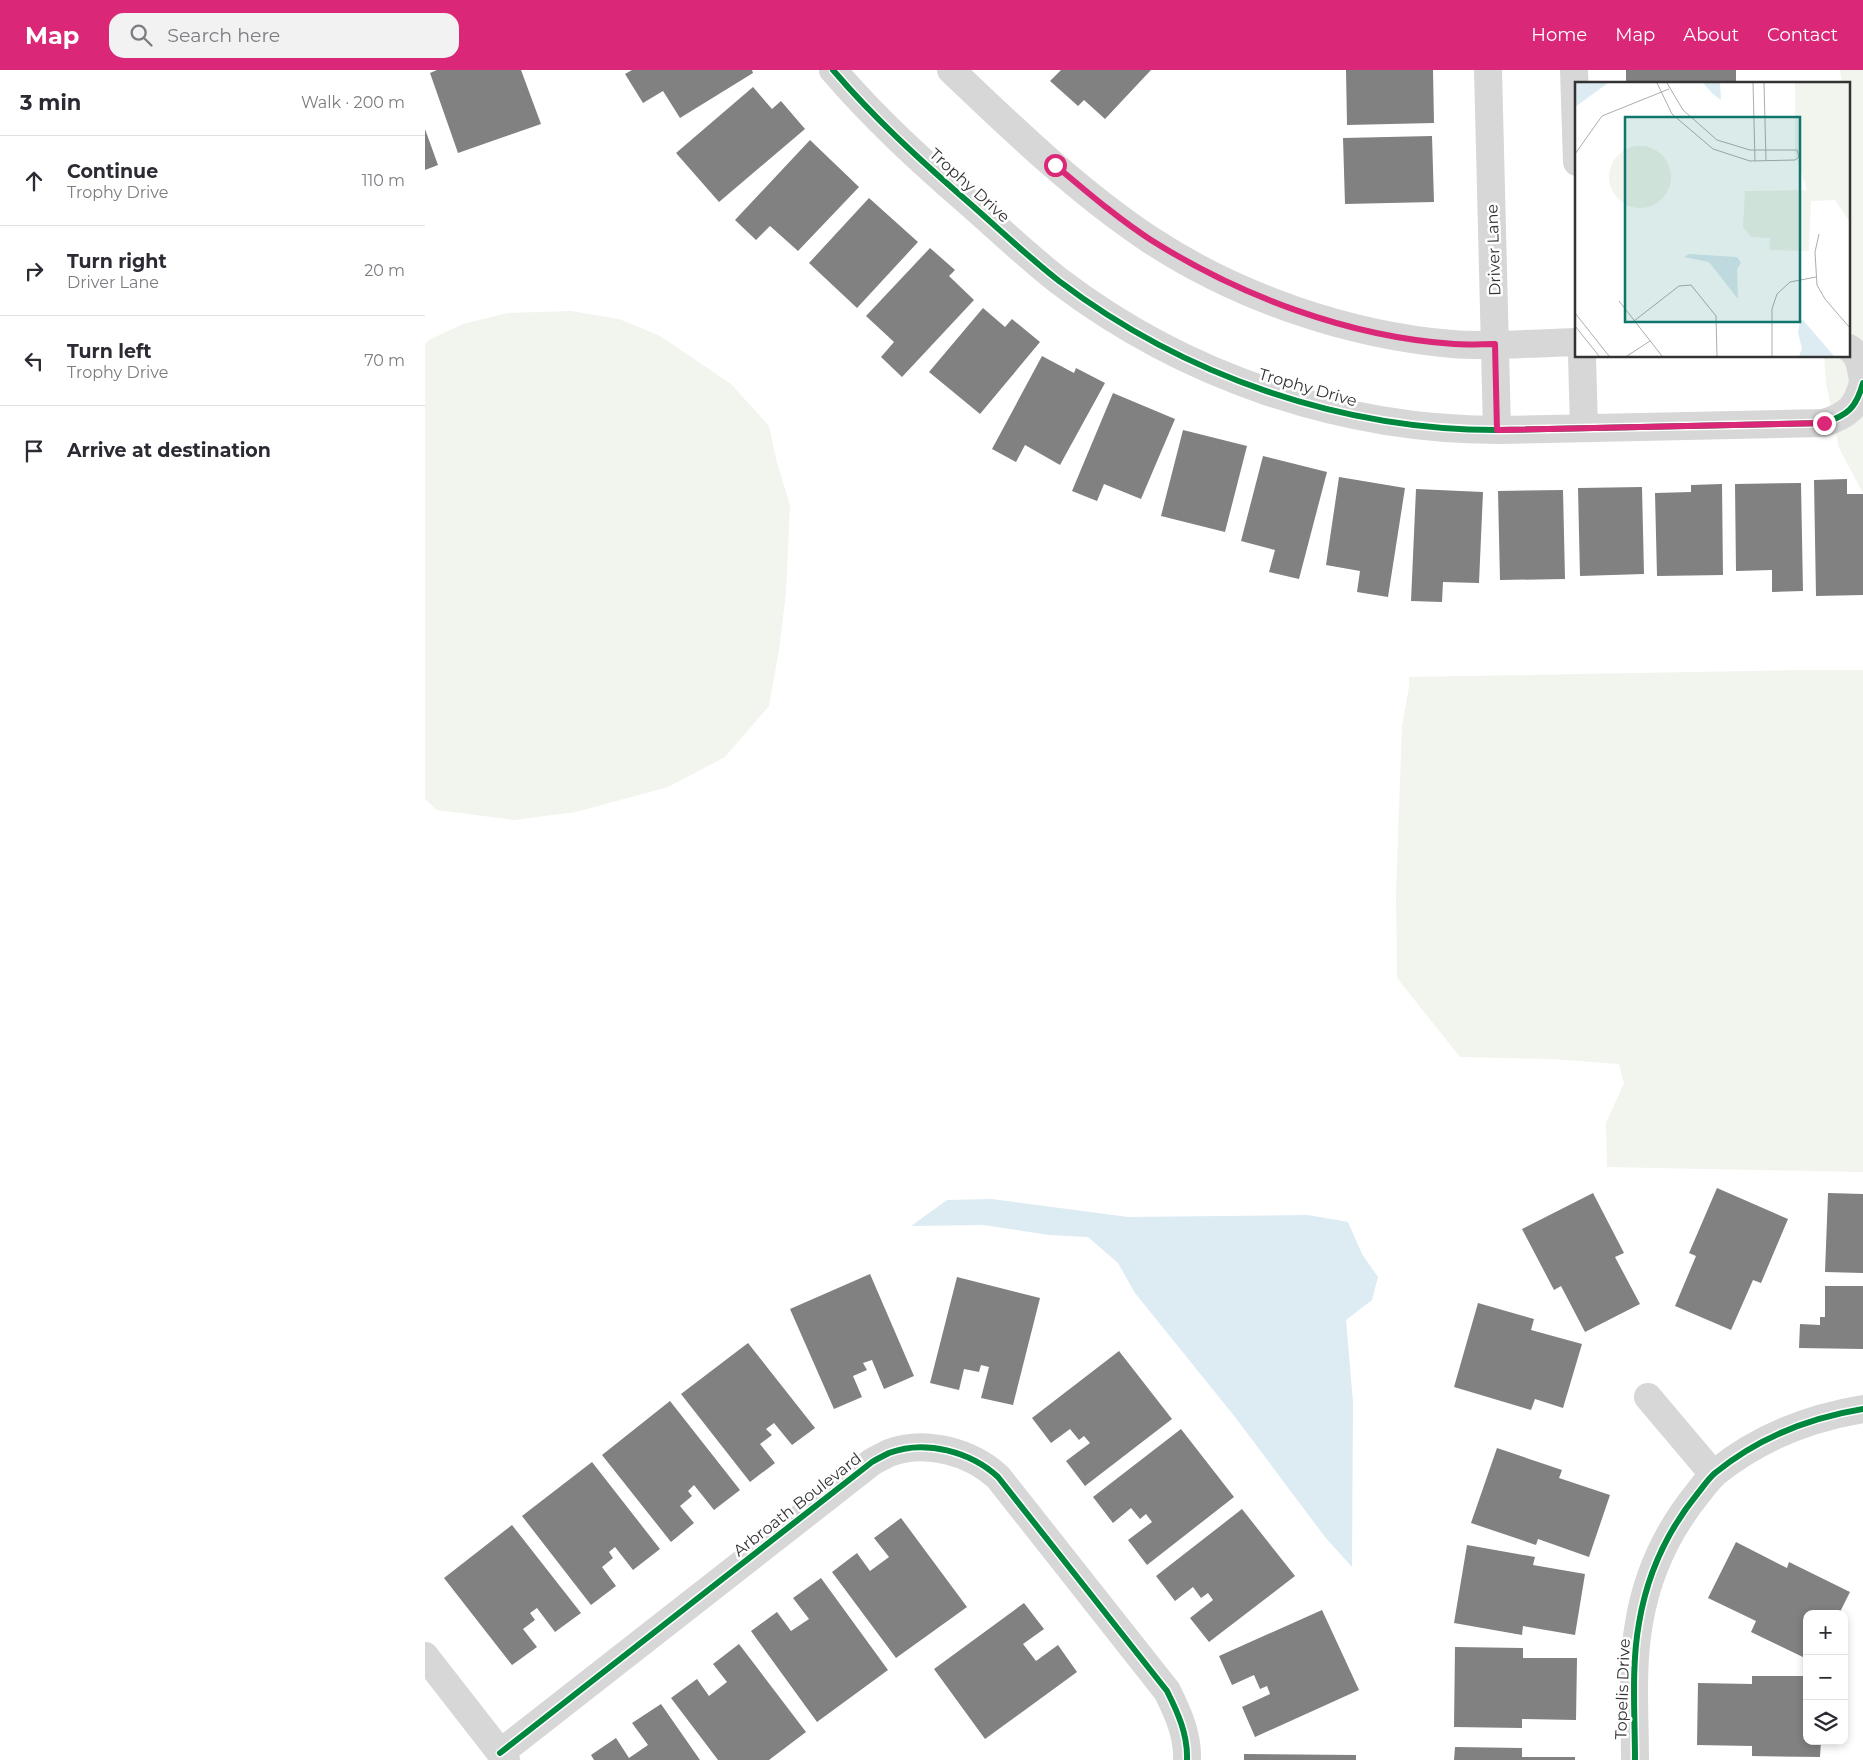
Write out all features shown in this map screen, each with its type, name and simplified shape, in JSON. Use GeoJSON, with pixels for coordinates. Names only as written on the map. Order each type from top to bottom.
{"type":"FeatureCollection","features":[{"type":"Feature","properties":{"kind":"street","name":"Trophy Drive"},"geometry":{"type":"LineString","coordinates":[[833,70],[881,123],[1015,244],[1059,280],[1103,311],[1149,338],[1234,379],[1285,398],[1353,416],[1450,430],[1824,423],[1840,418],[1849,412],[1859,398],[1863,382],[1861,365],[1851,350]]}},
{"type":"Feature","properties":{"kind":"street"},"geometry":{"type":"LineString","coordinates":[[951,70],[1055,165],[1093,197],[1149,239],[1184,260],[1256,295],[1346,326],[1400,337],[1453,344],[1575,342]]}},
{"type":"Feature","properties":{"kind":"street","name":"Driver Lane"},"geometry":{"type":"LineString","coordinates":[[1488,70],[1497,430]]}},
{"type":"Feature","properties":{"kind":"street"},"geometry":{"type":"LineString","coordinates":[[1574,70],[1575,101]]}},
{"type":"Feature","properties":{"kind":"street"},"geometry":{"type":"LineString","coordinates":[[1582,358],[1584,428]]}},
{"type":"Feature","properties":{"kind":"street"},"geometry":{"type":"LineString","coordinates":[[1648,1397],[1713,1474]]}},
{"type":"Feature","properties":{"kind":"street","name":"Topelis Drive"},"geometry":{"type":"LineString","coordinates":[[1635,1760],[1638,1625],[1651,1575],[1674,1526],[1713,1474],[1760,1442],[1783,1431],[1831,1416],[1863,1409]]}},
{"type":"Feature","properties":{"kind":"street","name":"Arbroath Boulevard"},"geometry":{"type":"LineString","coordinates":[[503,1756],[871,1462],[890,1453],[930,1448],[950,1451],[969,1457],[986,1466],[998,1477],[1154,1672],[1177,1710],[1183,1730],[1187,1760]]}},
{"type":"Feature","properties":{"kind":"street"},"geometry":{"type":"LineString","coordinates":[[425,1656],[503,1756]]}},
{"type":"Feature","properties":{"kind":"shaded area"},"geometry":{"type":"Polygon","coordinates":[[[1840,70],[1863,70],[1863,493],[1839,448],[1826,383],[1824,358],[1851,358],[1851,82],[1842,82],[1840,70]]]}},
{"type":"Feature","properties":{"kind":"shaded area"},"geometry":{"type":"Polygon","coordinates":[[[571,311],[619,319],[660,336],[731,384],[769,426],[777,463],[790,505],[786,593],[779,650],[769,706],[725,757],[668,787],[576,812],[514,820],[437,810],[425,799],[425,344],[429,340],[463,324],[508,313],[571,311]]]}},
{"type":"Feature","properties":{"kind":"shaded area"},"geometry":{"type":"Polygon","coordinates":[[[1863,670],[1863,1172],[1607,1167],[1606,1123],[1624,1083],[1619,1064],[1552,1059],[1460,1057],[1397,978],[1396,894],[1402,726],[1409,677],[1863,670]]]}},
{"type":"Feature","properties":{"kind":"shaded area"},"geometry":{"type":"Polygon","coordinates":[[[992,1199],[1128,1217],[1308,1215],[1348,1222],[1362,1254],[1378,1277],[1372,1300],[1346,1320],[1353,1402],[1352,1567],[1325,1537],[1235,1417],[1135,1293],[1118,1263],[1088,1237],[1049,1235],[983,1225],[911,1226],[947,1200],[992,1199]]]}},
{"type":"Feature","properties":{"kind":"building"},"geometry":{"type":"Polygon","coordinates":[[[437,70],[521,70],[541,124],[458,153],[430,73],[437,70]]]}},
{"type":"Feature","properties":{"kind":"building"},"geometry":{"type":"Polygon","coordinates":[[[632,70],[752,70],[753,73],[680,118],[663,91],[643,103],[625,74],[632,70]]]}},
{"type":"Feature","properties":{"kind":"building"},"geometry":{"type":"Polygon","coordinates":[[[1061,70],[1151,70],[1105,119],[1084,100],[1078,106],[1050,81],[1061,70]]]}},
{"type":"Feature","properties":{"kind":"building"},"geometry":{"type":"Polygon","coordinates":[[[1346,70],[1433,70],[1434,123],[1347,125],[1346,70]]]}},
{"type":"Feature","properties":{"kind":"building"},"geometry":{"type":"Polygon","coordinates":[[[1626,70],[1736,70],[1736,82],[1626,82],[1626,70]]]}},
{"type":"Feature","properties":{"kind":"building"},"geometry":{"type":"Polygon","coordinates":[[[753,87],[772,109],[781,101],[805,129],[719,202],[676,153],[753,87]]]}},
{"type":"Feature","properties":{"kind":"building"},"geometry":{"type":"Polygon","coordinates":[[[425,129],[438,165],[425,170],[425,129]]]}},
{"type":"Feature","properties":{"kind":"building"},"geometry":{"type":"Polygon","coordinates":[[[1432,136],[1434,202],[1345,204],[1343,138],[1432,136]]]}},
{"type":"Feature","properties":{"kind":"building"},"geometry":{"type":"Polygon","coordinates":[[[810,140],[859,187],[798,251],[770,226],[756,240],[735,220],[810,140]]]}},
{"type":"Feature","properties":{"kind":"building"},"geometry":{"type":"Polygon","coordinates":[[[869,198],[918,242],[857,308],[809,263],[869,198]]]}},
{"type":"Feature","properties":{"kind":"building"},"geometry":{"type":"Polygon","coordinates":[[[930,248],[955,270],[949,276],[974,300],[902,377],[881,357],[894,342],[866,316],[930,248]]]}},
{"type":"Feature","properties":{"kind":"building"},"geometry":{"type":"Polygon","coordinates":[[[983,308],[1005,327],[1012,319],[1040,342],[980,414],[929,372],[983,308]]]}},
{"type":"Feature","properties":{"kind":"building"},"geometry":{"type":"Polygon","coordinates":[[[1042,356],[1074,373],[1076,368],[1105,383],[1060,465],[1025,445],[1016,462],[992,449],[1042,356]]]}},
{"type":"Feature","properties":{"kind":"building"},"geometry":{"type":"Polygon","coordinates":[[[1113,393],[1175,419],[1141,499],[1104,484],[1097,501],[1072,491],[1113,393]]]}},
{"type":"Feature","properties":{"kind":"building"},"geometry":{"type":"Polygon","coordinates":[[[1183,430],[1247,446],[1225,532],[1161,516],[1183,430]]]}},
{"type":"Feature","properties":{"kind":"building"},"geometry":{"type":"Polygon","coordinates":[[[1263,456],[1327,472],[1299,579],[1269,572],[1275,550],[1241,541],[1263,456]]]}},
{"type":"Feature","properties":{"kind":"building"},"geometry":{"type":"Polygon","coordinates":[[[1339,477],[1405,488],[1388,597],[1357,592],[1360,571],[1326,565],[1339,477]]]}},
{"type":"Feature","properties":{"kind":"building"},"geometry":{"type":"Polygon","coordinates":[[[1847,479],[1847,494],[1863,494],[1863,595],[1816,596],[1814,480],[1847,479]]]}},
{"type":"Feature","properties":{"kind":"building"},"geometry":{"type":"Polygon","coordinates":[[[1801,483],[1803,591],[1772,592],[1772,570],[1736,571],[1735,484],[1801,483]]]}},
{"type":"Feature","properties":{"kind":"building"},"geometry":{"type":"Polygon","coordinates":[[[1722,484],[1723,575],[1657,576],[1655,493],[1691,492],[1691,485],[1722,484]]]}},
{"type":"Feature","properties":{"kind":"building"},"geometry":{"type":"Polygon","coordinates":[[[1642,487],[1644,574],[1580,576],[1578,488],[1642,487]]]}},
{"type":"Feature","properties":{"kind":"building"},"geometry":{"type":"Polygon","coordinates":[[[1416,489],[1483,492],[1479,583],[1443,582],[1442,602],[1411,601],[1416,489]]]}},
{"type":"Feature","properties":{"kind":"building"},"geometry":{"type":"Polygon","coordinates":[[[1563,490],[1565,579],[1500,580],[1498,491],[1563,490]]]}},
{"type":"Feature","properties":{"kind":"building"},"geometry":{"type":"Polygon","coordinates":[[[1717,1188],[1788,1219],[1761,1283],[1753,1280],[1731,1330],[1675,1306],[1696,1256],[1689,1253],[1717,1188]]]}},
{"type":"Feature","properties":{"kind":"building"},"geometry":{"type":"Polygon","coordinates":[[[1593,1193],[1624,1253],[1615,1257],[1640,1304],[1585,1332],[1561,1286],[1554,1290],[1522,1229],[1593,1193]]]}},
{"type":"Feature","properties":{"kind":"building"},"geometry":{"type":"Polygon","coordinates":[[[1828,1193],[1863,1194],[1863,1273],[1825,1272],[1828,1193]]]}},
{"type":"Feature","properties":{"kind":"building"},"geometry":{"type":"Polygon","coordinates":[[[870,1274],[914,1376],[884,1389],[872,1360],[863,1363],[867,1370],[853,1376],[862,1397],[834,1409],[790,1309],[870,1274]]]}},
{"type":"Feature","properties":{"kind":"building"},"geometry":{"type":"Polygon","coordinates":[[[957,1277],[1040,1298],[1013,1405],[981,1398],[989,1367],[981,1365],[979,1372],[964,1369],[959,1390],[930,1383],[957,1277]]]}},
{"type":"Feature","properties":{"kind":"building"},"geometry":{"type":"Polygon","coordinates":[[[1825,1286],[1863,1286],[1863,1349],[1799,1348],[1800,1324],[1820,1325],[1820,1317],[1825,1317],[1825,1286]]]}},
{"type":"Feature","properties":{"kind":"building"},"geometry":{"type":"Polygon","coordinates":[[[1478,1303],[1534,1319],[1531,1330],[1582,1344],[1563,1408],[1535,1399],[1531,1410],[1454,1387],[1478,1303]]]}},
{"type":"Feature","properties":{"kind":"building"},"geometry":{"type":"Polygon","coordinates":[[[748,1343],[815,1428],[792,1445],[774,1423],[766,1429],[772,1435],[760,1444],[775,1463],[750,1482],[681,1394],[748,1343]]]}},
{"type":"Feature","properties":{"kind":"building"},"geometry":{"type":"Polygon","coordinates":[[[1119,1351],[1172,1419],[1085,1486],[1066,1461],[1090,1443],[1084,1436],[1079,1440],[1070,1429],[1051,1443],[1032,1418],[1119,1351]]]}},
{"type":"Feature","properties":{"kind":"building"},"geometry":{"type":"Polygon","coordinates":[[[670,1401],[740,1490],[714,1510],[694,1485],[688,1491],[692,1496],[680,1506],[694,1523],[671,1542],[602,1455],[670,1401]]]}},
{"type":"Feature","properties":{"kind":"building"},"geometry":{"type":"Polygon","coordinates":[[[1181,1429],[1234,1497],[1147,1565],[1128,1540],[1152,1522],[1146,1514],[1140,1519],[1131,1508],[1113,1523],[1093,1497],[1181,1429]]]}},
{"type":"Feature","properties":{"kind":"building"},"geometry":{"type":"Polygon","coordinates":[[[1497,1448],[1562,1470],[1559,1478],[1610,1495],[1589,1557],[1538,1539],[1536,1545],[1471,1523],[1497,1448]]]}},
{"type":"Feature","properties":{"kind":"building"},"geometry":{"type":"Polygon","coordinates":[[[592,1462],[660,1549],[633,1570],[615,1547],[609,1552],[613,1558],[602,1567],[616,1586],[591,1605],[522,1516],[592,1462]]]}},
{"type":"Feature","properties":{"kind":"building"},"geometry":{"type":"Polygon","coordinates":[[[1242,1509],[1295,1576],[1209,1642],[1190,1618],[1213,1600],[1208,1593],[1201,1598],[1193,1587],[1175,1601],[1156,1576],[1242,1509]]]}},
{"type":"Feature","properties":{"kind":"building"},"geometry":{"type":"Polygon","coordinates":[[[901,1518],[967,1607],[896,1658],[832,1572],[857,1553],[870,1571],[889,1557],[874,1538],[901,1518]]]}},
{"type":"Feature","properties":{"kind":"building"},"geometry":{"type":"Polygon","coordinates":[[[512,1525],[581,1613],[555,1632],[537,1608],[530,1613],[535,1620],[523,1629],[537,1647],[512,1665],[444,1578],[512,1525]]]}},
{"type":"Feature","properties":{"kind":"building"},"geometry":{"type":"Polygon","coordinates":[[[1736,1542],[1787,1568],[1789,1562],[1850,1592],[1841,1610],[1803,1610],[1803,1657],[1751,1632],[1756,1621],[1708,1598],[1736,1542]]]}},
{"type":"Feature","properties":{"kind":"building"},"geometry":{"type":"Polygon","coordinates":[[[1467,1545],[1535,1557],[1533,1565],[1585,1574],[1575,1635],[1523,1626],[1522,1635],[1454,1623],[1467,1545]]]}},
{"type":"Feature","properties":{"kind":"building"},"geometry":{"type":"Polygon","coordinates":[[[821,1578],[888,1670],[817,1722],[751,1631],[777,1612],[791,1631],[809,1619],[793,1598],[821,1578]]]}},
{"type":"Feature","properties":{"kind":"building"},"geometry":{"type":"Polygon","coordinates":[[[1024,1603],[1044,1629],[1023,1644],[1036,1661],[1058,1645],[1077,1672],[985,1739],[934,1669],[1024,1603]]]}},
{"type":"Feature","properties":{"kind":"building"},"geometry":{"type":"Polygon","coordinates":[[[1322,1610],[1359,1690],[1255,1737],[1242,1707],[1270,1694],[1267,1686],[1260,1689],[1254,1675],[1232,1685],[1219,1656],[1322,1610]]]}},
{"type":"Feature","properties":{"kind":"building"},"geometry":{"type":"Polygon","coordinates":[[[739,1644],[806,1732],[769,1760],[718,1760],[671,1698],[697,1679],[709,1696],[727,1682],[713,1664],[739,1644]]]}},
{"type":"Feature","properties":{"kind":"building"},"geometry":{"type":"Polygon","coordinates":[[[1455,1647],[1523,1648],[1523,1658],[1577,1658],[1576,1720],[1522,1719],[1522,1728],[1454,1727],[1455,1647]]]}},
{"type":"Feature","properties":{"kind":"building"},"geometry":{"type":"Polygon","coordinates":[[[1752,1676],[1803,1676],[1803,1745],[1821,1745],[1820,1757],[1752,1756],[1752,1746],[1697,1745],[1698,1683],[1752,1684],[1752,1676]]]}},
{"type":"Feature","properties":{"kind":"building"},"geometry":{"type":"Polygon","coordinates":[[[661,1704],[700,1760],[594,1760],[591,1755],[616,1738],[629,1758],[648,1745],[632,1723],[661,1704]]]}},
{"type":"Feature","properties":{"kind":"building"},"geometry":{"type":"Polygon","coordinates":[[[1455,1747],[1522,1748],[1522,1757],[1575,1757],[1575,1760],[1454,1760],[1455,1747]]]}},
{"type":"Feature","properties":{"kind":"building"},"geometry":{"type":"Polygon","coordinates":[[[1244,1754],[1356,1755],[1356,1760],[1244,1760],[1244,1754]]]}},
{"type":"Feature","properties":{"kind":"cycle path"},"geometry":{"type":"LineString","coordinates":[[833,70],[881,122],[915,154],[1059,281],[1107,315],[1158,344],[1211,370],[1266,391],[1323,408],[1380,420],[1439,427],[1497,430],[1824,423],[1839,417],[1854,405],[1863,383]]}},
{"type":"Feature","properties":{"kind":"cycle path"},"geometry":{"type":"LineString","coordinates":[[1635,1760],[1634,1674],[1639,1623],[1653,1571],[1677,1523],[1712,1475],[1731,1461],[1785,1431],[1823,1418],[1863,1409]]}},
{"type":"Feature","properties":{"kind":"cycle path"},"geometry":{"type":"LineString","coordinates":[[500,1753],[872,1462],[889,1453],[917,1447],[947,1450],[961,1455],[987,1468],[998,1477],[1167,1691],[1184,1733],[1187,1760]]}},
{"type":"Feature","properties":{"kind":"route"},"geometry":{"type":"LineString","coordinates":[[1055,165],[1116,215],[1149,239],[1184,260],[1256,295],[1346,326],[1400,337],[1453,344],[1495,344],[1497,430],[1824,423]]}}]}
